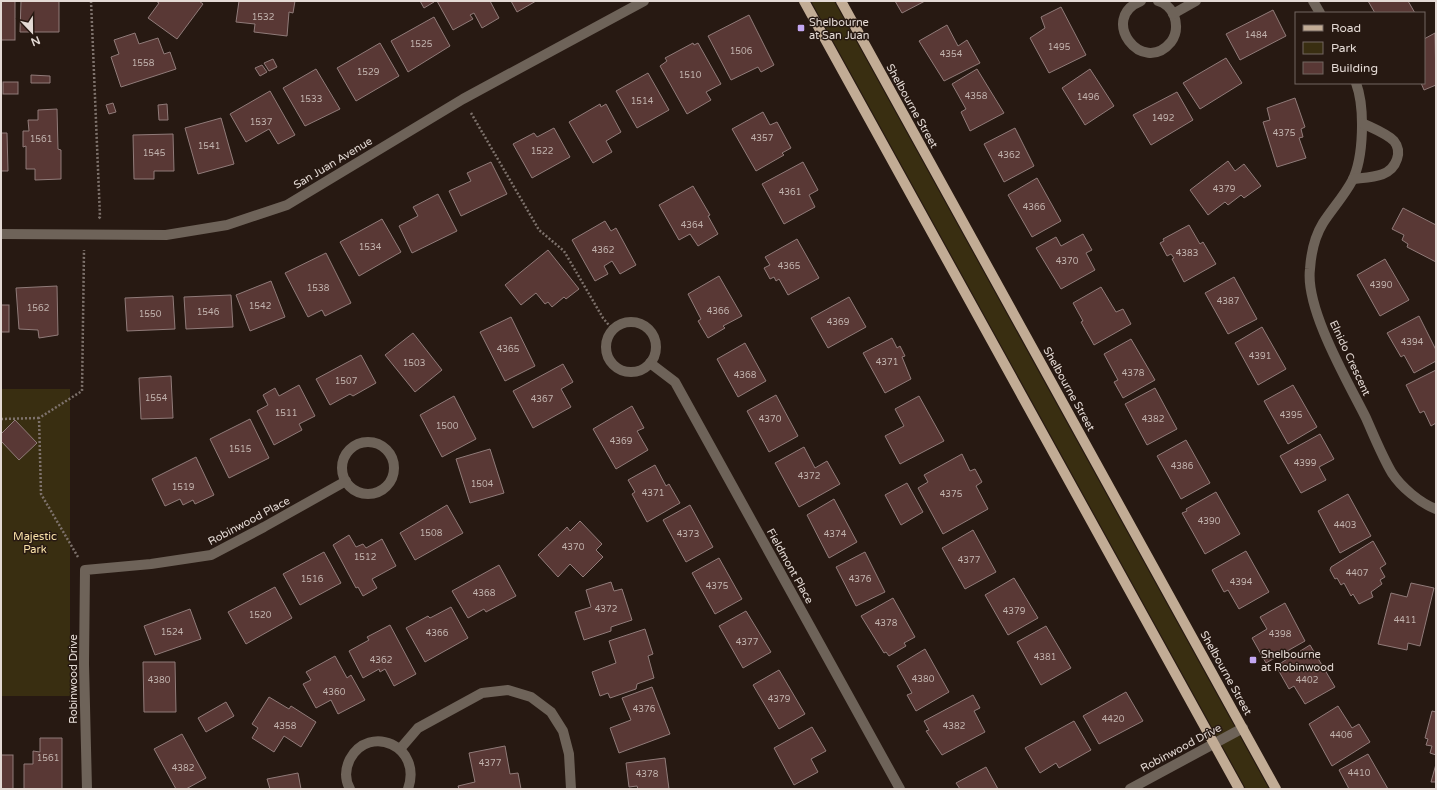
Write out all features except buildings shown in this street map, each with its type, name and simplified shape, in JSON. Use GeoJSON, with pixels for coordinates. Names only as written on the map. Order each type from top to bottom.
{"type":"FeatureCollection","features":[{"type":"Feature","properties":{"kind":"main road"},"geometry":{"type":"LineString","coordinates":[[804,1],[1239,789]]}},
{"type":"Feature","properties":{"kind":"main road","name":"Shelbourne Street"},"geometry":{"type":"LineString","coordinates":[[841,1],[1276,789]]}},
{"type":"Feature","properties":{"kind":"street","name":"San Juan Avenue"},"geometry":{"type":"LineString","coordinates":[[1,234],[166,235],[227,225],[287,205],[463,99],[644,1]]}},
{"type":"Feature","properties":{"kind":"street"},"geometry":{"type":"LineString","coordinates":[[1141,1],[1129,8],[1123,24],[1127,41],[1133,47],[1150,53],[1167,46],[1176,31],[1176,22],[1173,14],[1168,7],[1158,1]]}},
{"type":"Feature","properties":{"kind":"street"},"geometry":{"type":"LineString","coordinates":[[1173,14],[1196,1]]}},
{"type":"Feature","properties":{"kind":"street"},"geometry":{"type":"LineString","coordinates":[[1313,1],[1319,12]]}},
{"type":"Feature","properties":{"kind":"street","name":"Elnido Crescent"},"geometry":{"type":"LineString","coordinates":[[1356,84],[1360,93],[1362,123],[1357,166],[1353,179],[1322,225],[1312,251],[1309,272],[1312,295],[1321,327],[1393,473],[1411,493],[1436,509]]}},
{"type":"Feature","properties":{"kind":"street"},"geometry":{"type":"LineString","coordinates":[[1353,179],[1378,176],[1388,172],[1395,165],[1399,154],[1396,143],[1388,136],[1362,123]]}},
{"type":"Feature","properties":{"kind":"street"},"geometry":{"type":"LineString","coordinates":[[628,321],[636,322],[648,328],[655,339],[656,347],[655,356],[644,369],[637,372],[620,370],[613,366],[608,360],[605,348],[608,335],[612,329],[628,321]]}},
{"type":"Feature","properties":{"kind":"street","name":"Fieldmont Place"},"geometry":{"type":"LineString","coordinates":[[650,363],[675,382],[900,789]]}},
{"type":"Feature","properties":{"kind":"street"},"geometry":{"type":"LineString","coordinates":[[368,442],[385,448],[391,455],[394,462],[392,478],[381,490],[365,494],[350,487],[346,481],[342,472],[343,463],[346,455],[352,448],[368,442]]}},
{"type":"Feature","properties":{"kind":"street","name":"Robinwood Place"},"geometry":{"type":"LineString","coordinates":[[85,570],[151,564],[211,555],[346,481]]}},
{"type":"Feature","properties":{"kind":"street","name":"Robinwood Drive"},"geometry":{"type":"LineString","coordinates":[[85,570],[84,664],[87,789]]}},
{"type":"Feature","properties":{"kind":"street"},"geometry":{"type":"LineString","coordinates":[[400,749],[418,728],[482,693],[508,690],[531,697],[551,712],[563,731],[569,754],[571,789]]}},
{"type":"Feature","properties":{"kind":"street","name":"Robinwood Drive"},"geometry":{"type":"LineString","coordinates":[[1130,789],[1243,728]]}},
{"type":"Feature","properties":{"kind":"street"},"geometry":{"type":"LineString","coordinates":[[350,789],[346,774],[352,754],[360,747],[370,742],[380,741],[391,744],[400,749],[407,757],[411,767],[411,778],[408,789]]}},
{"type":"Feature","properties":{"kind":"path"},"geometry":{"type":"LineString","coordinates":[[1,419],[39,418],[82,391],[84,249],[86,235],[100,216],[91,1]]}},
{"type":"Feature","properties":{"kind":"path"},"geometry":{"type":"LineString","coordinates":[[463,99],[539,230],[564,251],[603,318],[612,329]]}},
{"type":"Feature","properties":{"kind":"path"},"geometry":{"type":"LineString","coordinates":[[39,418],[40,494],[85,570]]}},
{"type":"Feature","properties":{"kind":"green space"},"geometry":{"type":"Polygon","coordinates":[[[811,1],[834,1],[1269,789],[1246,789],[811,1]]]}},
{"type":"Feature","properties":{"kind":"green space","name":"Majestic Park"},"geometry":{"type":"Polygon","coordinates":[[[1,389],[70,389],[70,696],[1,696],[1,389]]]}},
{"type":"Feature","properties":{"kind":"place","name":"Shelbourne at San Juan"},"geometry":{"type":"Point","coordinates":[801,28]}},
{"type":"Feature","properties":{"kind":"place","name":"Shelbourne at Robinwood"},"geometry":{"type":"Point","coordinates":[1253,660]}}]}
